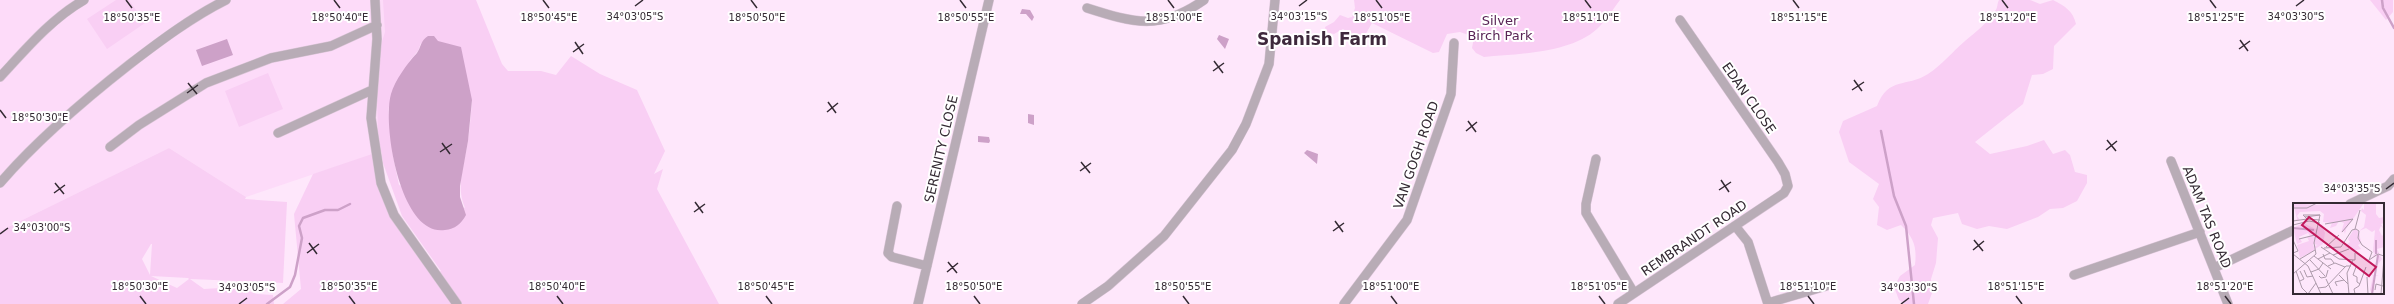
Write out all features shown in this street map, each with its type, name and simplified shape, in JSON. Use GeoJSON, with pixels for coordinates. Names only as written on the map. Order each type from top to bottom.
{"type":"FeatureCollection","features":[{"type":"Feature","properties":{"kind":"street"},"geometry":{"type":"LineString","coordinates":[[0,77],[45,29],[70,8],[84,0]]}},
{"type":"Feature","properties":{"kind":"street"},"geometry":{"type":"LineString","coordinates":[[0,183],[64,120],[112,78],[171,34],[226,0]]}},
{"type":"Feature","properties":{"kind":"street"},"geometry":{"type":"LineString","coordinates":[[375,0],[377,58],[372,90],[371,118],[375,154],[386,198],[394,215],[457,304]]}},
{"type":"Feature","properties":{"kind":"street","name":"SERENITY CLOSE"},"geometry":{"type":"LineString","coordinates":[[918,304],[989,0]]}},
{"type":"Feature","properties":{"kind":"street"},"geometry":{"type":"LineString","coordinates":[[1087,8],[1128,21],[1150,22],[1180,14],[1204,0]]}},
{"type":"Feature","properties":{"kind":"street"},"geometry":{"type":"LineString","coordinates":[[1082,304],[1105,288],[1164,236],[1232,150],[1246,124],[1269,64],[1275,0]]}},
{"type":"Feature","properties":{"kind":"street","name":"EDAN CLOSE"},"geometry":{"type":"LineString","coordinates":[[1680,20],[1778,162],[1788,183],[1784,193]]}},
{"type":"Feature","properties":{"kind":"street"},"geometry":{"type":"LineString","coordinates":[[110,147],[139,125],[206,83],[271,58],[331,46],[377,25]]}},
{"type":"Feature","properties":{"kind":"street","name":"VAN GOGH ROAD"},"geometry":{"type":"LineString","coordinates":[[1344,304],[1407,220],[1451,94],[1454,43]]}},
{"type":"Feature","properties":{"kind":"street"},"geometry":{"type":"LineString","coordinates":[[278,133],[372,90]]}},
{"type":"Feature","properties":{"kind":"street"},"geometry":{"type":"LineString","coordinates":[[1596,159],[1586,204],[1586,213],[1634,293]]}},
{"type":"Feature","properties":{"kind":"street","name":"ADAM TAS ROAD"},"geometry":{"type":"LineString","coordinates":[[2171,161],[2228,304]]}},
{"type":"Feature","properties":{"kind":"street"},"geometry":{"type":"LineString","coordinates":[[2352,203],[2388,186],[2394,179]]}},
{"type":"Feature","properties":{"kind":"street","name":"REMBRANDT ROAD"},"geometry":{"type":"LineString","coordinates":[[1618,304],[1784,193]]}},
{"type":"Feature","properties":{"kind":"street"},"geometry":{"type":"LineString","coordinates":[[897,206],[888,253],[892,257],[927,266]]}},
{"type":"Feature","properties":{"kind":"street"},"geometry":{"type":"LineString","coordinates":[[1736,226],[1748,242],[1768,303],[1826,286]]}},
{"type":"Feature","properties":{"kind":"street"},"geometry":{"type":"LineString","coordinates":[[2214,268],[2293,230]]}},
{"type":"Feature","properties":{"kind":"street"},"geometry":{"type":"LineString","coordinates":[[2074,275],[2200,232]]}},
{"type":"Feature","properties":{"kind":"shaded area"},"geometry":{"type":"Polygon","coordinates":[[[0,0],[411,0],[421,138],[246,197],[169,148],[0,231],[0,0]]]}},
{"type":"Feature","properties":{"kind":"shaded area"},"geometry":{"type":"Polygon","coordinates":[[[1022,9],[1030,10],[1034,17],[1032,21],[1026,14],[1020,14],[1022,9]]]}},
{"type":"Feature","properties":{"kind":"shaded area"},"geometry":{"type":"Polygon","coordinates":[[[1219,35],[1229,39],[1225,49],[1217,39],[1219,35]]]}},
{"type":"Feature","properties":{"kind":"shaded area"},"geometry":{"type":"Polygon","coordinates":[[[428,36],[434,36],[438,41],[461,47],[472,100],[468,141],[460,186],[460,197],[466,215],[457,226],[445,230],[429,227],[416,216],[406,198],[398,176],[392,152],[389,129],[389,109],[391,94],[395,83],[428,36]]]}},
{"type":"Feature","properties":{"kind":"shaded area"},"geometry":{"type":"Polygon","coordinates":[[[227,39],[233,55],[202,66],[196,50],[227,39]]]}},
{"type":"Feature","properties":{"kind":"shaded area"},"geometry":{"type":"Polygon","coordinates":[[[1028,114],[1034,115],[1034,125],[1028,123],[1028,114]]]}},
{"type":"Feature","properties":{"kind":"shaded area"},"geometry":{"type":"Polygon","coordinates":[[[978,136],[989,137],[989,143],[978,142],[978,136]]]}},
{"type":"Feature","properties":{"kind":"shaded area"},"geometry":{"type":"Polygon","coordinates":[[[1307,150],[1318,154],[1317,164],[1304,153],[1307,150]]]}},
{"type":"Feature","properties":{"kind":"green space"},"geometry":{"type":"Polygon","coordinates":[[[116,0],[129,0],[145,23],[107,49],[87,19],[116,0]]]}},
{"type":"Feature","properties":{"kind":"green space"},"geometry":{"type":"Polygon","coordinates":[[[383,0],[476,0],[502,64],[508,71],[541,71],[556,75],[571,56],[600,74],[637,90],[665,151],[654,174],[663,169],[657,189],[719,304],[460,304],[438,273],[441,271],[402,216],[383,163],[378,132],[377,97],[374,87],[377,58],[385,32],[383,0]],[[421,43],[418,51],[410,60],[388,109],[393,156],[399,185],[465,208],[462,199],[461,183],[469,135],[472,100],[421,43]]]}},
{"type":"Feature","properties":{"kind":"green space","name":"Silver Birch Park"},"geometry":{"type":"Polygon","coordinates":[[[1354,0],[1620,0],[1597,29],[1586,37],[1573,43],[1544,51],[1484,57],[1476,53],[1472,48],[1474,37],[1460,32],[1447,34],[1439,52],[1433,53],[1372,23],[1364,37],[1351,34],[1343,29],[1334,34],[1326,32],[1325,27],[1334,22],[1340,15],[1348,18],[1352,17],[1355,8],[1354,0]]]}},
{"type":"Feature","properties":{"kind":"green space"},"geometry":{"type":"Polygon","coordinates":[[[1999,0],[2030,0],[2040,4],[2053,0],[2071,12],[2076,24],[2054,46],[2053,69],[2043,74],[2032,75],[2023,104],[1975,142],[1990,154],[2027,146],[2044,140],[2053,154],[2065,150],[2070,155],[2075,172],[2087,175],[2087,183],[2077,201],[2063,208],[2050,209],[2038,217],[2007,229],[1989,226],[1977,229],[1962,224],[1958,213],[1933,218],[1931,225],[1938,238],[1936,263],[1931,279],[1932,293],[1928,304],[1905,304],[1899,300],[1894,287],[1900,276],[1915,265],[1914,243],[1909,234],[1901,225],[1887,230],[1877,225],[1879,207],[1873,199],[1879,184],[1849,162],[1839,132],[1843,121],[1877,106],[1887,90],[1893,86],[1920,78],[1938,67],[1981,27],[1996,10],[1999,0]]]}},
{"type":"Feature","properties":{"kind":"green space"},"geometry":{"type":"Polygon","coordinates":[[[2370,0],[2393,0],[2393,12],[2386,20],[2370,0]]]}},
{"type":"Feature","properties":{"kind":"green space"},"geometry":{"type":"Polygon","coordinates":[[[268,73],[283,109],[239,127],[225,91],[268,73]]]}},
{"type":"Feature","properties":{"kind":"green space"},"geometry":{"type":"Polygon","coordinates":[[[169,148],[246,197],[245,199],[287,202],[283,283],[190,279],[204,289],[237,287],[257,294],[273,295],[274,304],[0,304],[0,231],[169,148]],[[152,244],[142,259],[150,275],[152,244]],[[151,276],[177,288],[189,279],[188,278],[151,276]]]}},
{"type":"Feature","properties":{"kind":"green space"},"geometry":{"type":"Polygon","coordinates":[[[372,154],[378,183],[453,304],[283,304],[301,289],[294,214],[313,174],[372,154]]]}},
{"type":"Feature","properties":{"kind":"waterway"},"geometry":{"type":"LineString","coordinates":[[2382,0],[2383,8],[2394,28]]}},
{"type":"Feature","properties":{"kind":"waterway"},"geometry":{"type":"LineString","coordinates":[[1881,131],[1894,196],[1906,226],[1914,304]]}},
{"type":"Feature","properties":{"kind":"waterway"},"geometry":{"type":"LineString","coordinates":[[267,304],[290,287],[295,275],[302,238],[299,226],[303,218],[325,210],[338,210],[350,204]]}},
{"type":"Feature","properties":{"kind":"district","name":"Spanish Farm"},"geometry":{"type":"Point","coordinates":[1322,39]}}]}
